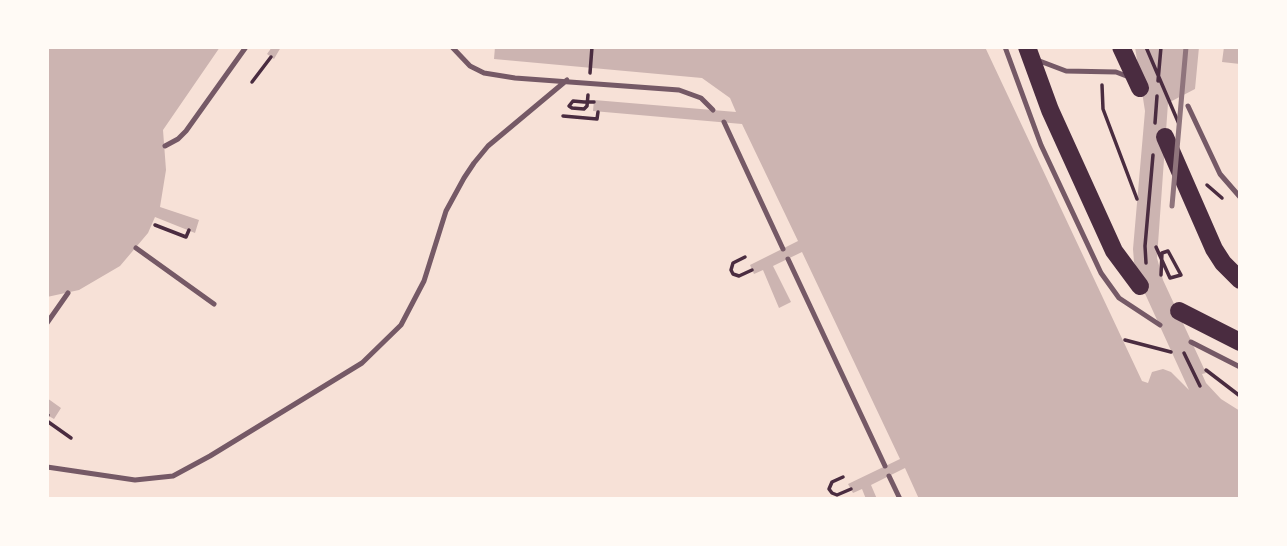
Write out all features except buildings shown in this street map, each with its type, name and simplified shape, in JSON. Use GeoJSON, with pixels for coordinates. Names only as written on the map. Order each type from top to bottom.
{"type":"FeatureCollection","features":[{"type":"Feature","properties":{"kind":"main road"},"geometry":{"type":"LineString","coordinates":[[1027,47],[1050,110],[1114,251],[1144,279]]}},
{"type":"Feature","properties":{"kind":"main road"},"geometry":{"type":"LineString","coordinates":[[1121,47],[1140,88]]}},
{"type":"Feature","properties":{"kind":"main road"},"geometry":{"type":"LineString","coordinates":[[1160,133],[1223,263],[1240,280]]}},
{"type":"Feature","properties":{"kind":"main road"},"geometry":{"type":"LineString","coordinates":[[1179,312],[1240,342]]}},
{"type":"Feature","properties":{"kind":"lane"},"geometry":{"type":"LineString","coordinates":[[165,146],[186,131],[246,47]]}},
{"type":"Feature","properties":{"kind":"lane"},"geometry":{"type":"LineString","coordinates":[[452,47],[470,66],[484,73],[515,78],[679,90],[701,98],[713,110]]}},
{"type":"Feature","properties":{"kind":"lane"},"geometry":{"type":"LineString","coordinates":[[1004,47],[1041,145],[1101,273],[1119,298],[1160,326]]}},
{"type":"Feature","properties":{"kind":"lane"},"geometry":{"type":"LineString","coordinates":[[1021,47],[1037,61],[1052,67],[1066,71],[1116,72],[1132,78],[1140,88]]}},
{"type":"Feature","properties":{"kind":"lane"},"geometry":{"type":"LineString","coordinates":[[47,467],[135,480],[173,476],[211,456],[362,363],[401,325],[424,281],[446,211],[474,163],[488,146],[567,80]]}},
{"type":"Feature","properties":{"kind":"lane"},"geometry":{"type":"LineString","coordinates":[[1188,106],[1220,174],[1240,197]]}},
{"type":"Feature","properties":{"kind":"lane"},"geometry":{"type":"LineString","coordinates":[[724,122],[783,249]]}},
{"type":"Feature","properties":{"kind":"lane"},"geometry":{"type":"LineString","coordinates":[[136,248],[214,304]]}},
{"type":"Feature","properties":{"kind":"lane"},"geometry":{"type":"LineString","coordinates":[[788,259],[885,466]]}},
{"type":"Feature","properties":{"kind":"lane"},"geometry":{"type":"LineString","coordinates":[[1223,263],[1240,286]]}},
{"type":"Feature","properties":{"kind":"lane"},"geometry":{"type":"LineString","coordinates":[[47,323],[68,293]]}},
{"type":"Feature","properties":{"kind":"lane"},"geometry":{"type":"LineString","coordinates":[[1191,342],[1240,367]]}},
{"type":"Feature","properties":{"kind":"lane"},"geometry":{"type":"LineString","coordinates":[[889,476],[900,499]]}},
{"type":"Feature","properties":{"kind":"path"},"geometry":{"type":"LineString","coordinates":[[1146,47],[1170,102]]}},
{"type":"Feature","properties":{"kind":"path"},"geometry":{"type":"LineString","coordinates":[[1160,133],[1161,47]]}},
{"type":"Feature","properties":{"kind":"path"},"geometry":{"type":"LineString","coordinates":[[252,82],[271,57]]}},
{"type":"Feature","properties":{"kind":"path"},"geometry":{"type":"LineString","coordinates":[[1102,85],[1103,109],[1138,199]]}},
{"type":"Feature","properties":{"kind":"path"},"geometry":{"type":"LineString","coordinates":[[583,109],[572,108],[568,104],[573,101],[594,102]]}},
{"type":"Feature","properties":{"kind":"path"},"geometry":{"type":"LineString","coordinates":[[564,116],[597,119],[598,112]]}},
{"type":"Feature","properties":{"kind":"path"},"geometry":{"type":"LineString","coordinates":[[1144,279],[1153,153]]}},
{"type":"Feature","properties":{"kind":"path"},"geometry":{"type":"LineString","coordinates":[[155,225],[186,237],[189,230]]}},
{"type":"Feature","properties":{"kind":"path"},"geometry":{"type":"LineString","coordinates":[[1156,247],[1170,278],[1181,275],[1168,251],[1162,253],[1161,275]]}},
{"type":"Feature","properties":{"kind":"path"},"geometry":{"type":"LineString","coordinates":[[745,257],[733,263],[733,274],[739,276],[752,270]]}},
{"type":"Feature","properties":{"kind":"path"},"geometry":{"type":"LineString","coordinates":[[1125,340],[1171,352]]}},
{"type":"Feature","properties":{"kind":"path"},"geometry":{"type":"LineString","coordinates":[[1183,351],[1200,386]]}},
{"type":"Feature","properties":{"kind":"path"},"geometry":{"type":"LineString","coordinates":[[1206,370],[1240,396]]}},
{"type":"Feature","properties":{"kind":"path"},"geometry":{"type":"LineString","coordinates":[[48,418],[71,438]]}},
{"type":"Feature","properties":{"kind":"path"},"geometry":{"type":"LineString","coordinates":[[844,477],[832,482],[829,489],[837,495],[850,489]]}},
{"type":"Feature","properties":{"kind":"railway"},"geometry":{"type":"LineString","coordinates":[[1172,206],[1186,47]]}}]}
